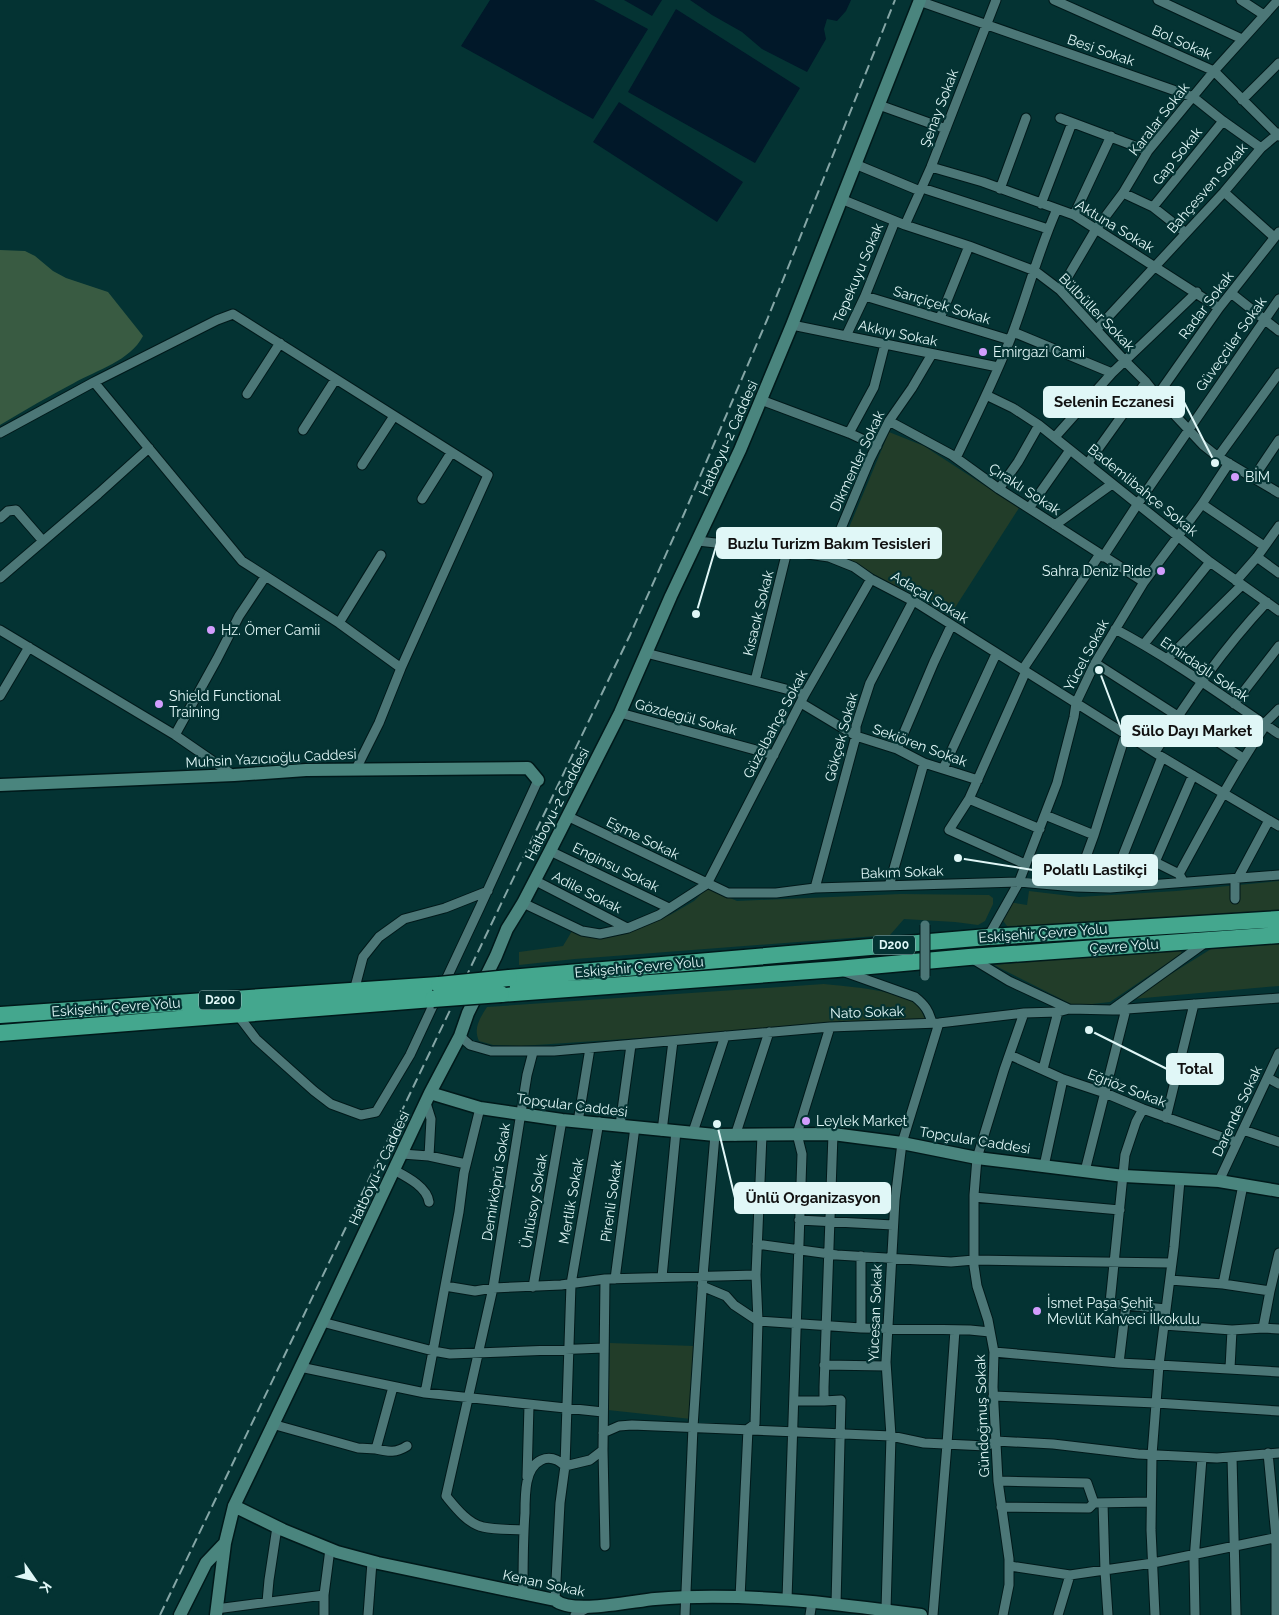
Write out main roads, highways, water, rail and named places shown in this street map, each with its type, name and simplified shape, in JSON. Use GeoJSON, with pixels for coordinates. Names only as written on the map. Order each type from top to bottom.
{"type":"FeatureCollection","features":[{"type":"Feature","properties":{"kind":"highway","name":"Eskişehir Çevre Yolu"},"geometry":{"type":"LineString","coordinates":[[0,1033],[237,1014],[436,992],[509,978],[988,937],[1279,919]]}},
{"type":"Feature","properties":{"kind":"highway","name":"Çevre Yolu"},"geometry":{"type":"LineString","coordinates":[[969,957],[1279,935]]}},
{"type":"Feature","properties":{"kind":"highway","name":"Eskişehir Çevre Yolu"},"geometry":{"type":"LineString","coordinates":[[0,1015],[354,991],[501,994],[837,969],[969,957]]}},
{"type":"Feature","properties":{"kind":"water"},"geometry":{"type":"Polygon","coordinates":[[[490,0],[594,0],[648,29],[593,119],[461,46],[490,0]]]}},
{"type":"Feature","properties":{"kind":"water"},"geometry":{"type":"Polygon","coordinates":[[[624,0],[662,0],[652,16],[624,0]]]}},
{"type":"Feature","properties":{"kind":"water"},"geometry":{"type":"Polygon","coordinates":[[[690,0],[851,0],[846,11],[837,21],[827,19],[824,29],[826,39],[807,72],[762,49],[742,32],[690,0]]]}},
{"type":"Feature","properties":{"kind":"water"},"geometry":{"type":"Polygon","coordinates":[[[676,9],[800,88],[755,163],[628,92],[676,9]]]}},
{"type":"Feature","properties":{"kind":"water"},"geometry":{"type":"Polygon","coordinates":[[[619,102],[743,182],[717,222],[593,142],[619,102]]]}},
{"type":"Feature","properties":{"kind":"railway"},"geometry":{"type":"LineString","coordinates":[[160,1615],[630,635],[767,320],[895,0]]}},
{"type":"Feature","properties":{"kind":"place","name":"Emirgazi Cami"},"geometry":{"type":"Point","coordinates":[983,352]}},
{"type":"Feature","properties":{"kind":"place","name":"Selenin Eczanesi"},"geometry":{"type":"Point","coordinates":[1215,463]}},
{"type":"Feature","properties":{"kind":"place","name":"BİM"},"geometry":{"type":"Point","coordinates":[1235,477]}},
{"type":"Feature","properties":{"kind":"place","name":"Sahra Deniz Pide"},"geometry":{"type":"Point","coordinates":[1161,571]}},
{"type":"Feature","properties":{"kind":"place","name":"Buzlu Turizm Bakım Tesisleri"},"geometry":{"type":"Point","coordinates":[696,614]}},
{"type":"Feature","properties":{"kind":"place","name":"Hz. Ömer Camii"},"geometry":{"type":"Point","coordinates":[211,630]}},
{"type":"Feature","properties":{"kind":"place","name":"Sülo Dayı Market"},"geometry":{"type":"Point","coordinates":[1099,670]}},
{"type":"Feature","properties":{"kind":"place","name":"Shield Functional Training"},"geometry":{"type":"Point","coordinates":[159,704]}},
{"type":"Feature","properties":{"kind":"place","name":"Polatlı Lastikçi"},"geometry":{"type":"Point","coordinates":[958,858]}},
{"type":"Feature","properties":{"kind":"place","name":"Total"},"geometry":{"type":"Point","coordinates":[1089,1030]}},
{"type":"Feature","properties":{"kind":"place","name":"Leylek Market"},"geometry":{"type":"Point","coordinates":[806,1121]}},
{"type":"Feature","properties":{"kind":"place","name":"Ünlü Organizasyon"},"geometry":{"type":"Point","coordinates":[717,1124]}},
{"type":"Feature","properties":{"kind":"place","name":"İsmet Paşa Şehit Mevlüt Kahveci İlkokulu"},"geometry":{"type":"Point","coordinates":[1037,1311]}}]}
